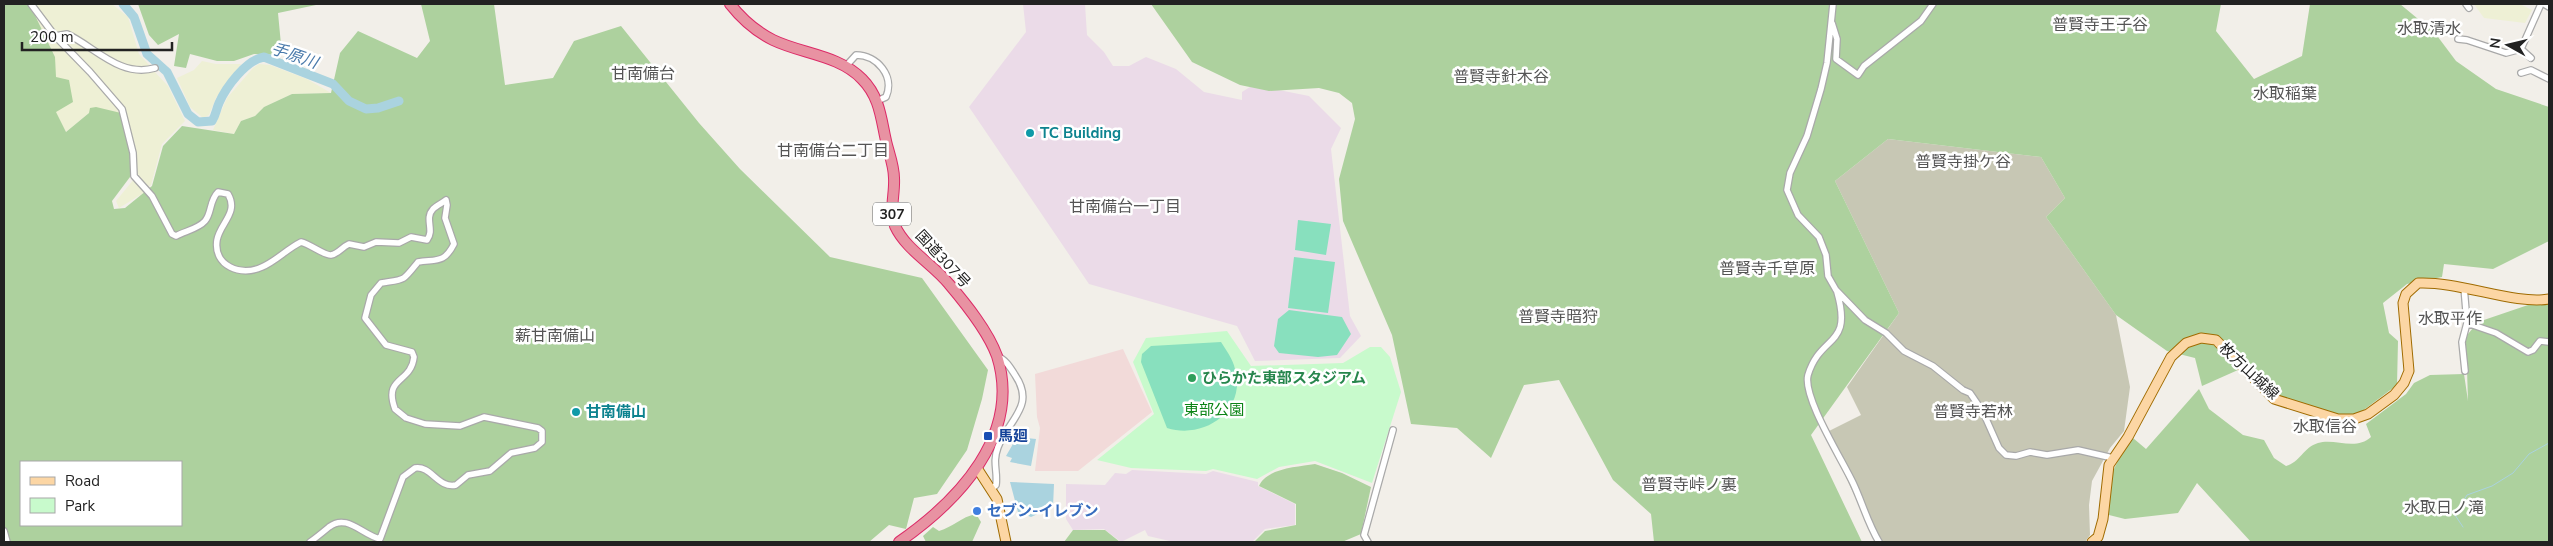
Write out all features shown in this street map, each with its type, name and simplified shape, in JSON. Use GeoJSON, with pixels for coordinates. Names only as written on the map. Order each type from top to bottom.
{"type":"FeatureCollection","features":[{"type":"Feature","properties":{"kind":"highway","name":"国道307号"},"geometry":{"type":"LineString","coordinates":[[730,4],[738,13],[773,40],[846,66],[864,81],[877,101],[894,174],[892,209],[896,228],[911,247],[948,283],[985,334],[996,356],[1002,387],[1001,414],[995,433],[977,468],[967,483],[944,508],[899,542]]}},
{"type":"Feature","properties":{"kind":"main road","name":"枚方山城線"},"geometry":{"type":"LineString","coordinates":[[2092,542],[2098,537],[2103,519],[2106,473],[2113,458],[2128,437],[2171,357],[2186,343],[2201,338],[2216,340],[2274,399],[2338,419],[2354,419],[2368,414],[2394,395],[2404,383],[2408,371],[2403,303],[2406,294],[2418,282],[2443,283],[2513,296],[2549,299]]}},
{"type":"Feature","properties":{"kind":"main road"},"geometry":{"type":"LineString","coordinates":[[977,468],[992,489],[1000,509],[1006,542]]}},
{"type":"Feature","properties":{"kind":"street"},"geometry":{"type":"LineString","coordinates":[[31,4],[55,36],[122,109],[134,153],[134,176],[152,196],[172,234],[176,236],[197,228],[206,220],[211,198],[218,192],[228,194],[232,207],[230,216],[219,234],[217,248],[227,266],[236,271],[261,268],[301,242],[314,246],[326,255],[332,255],[349,244],[364,247],[376,242],[399,243],[411,237],[427,240],[431,233],[429,217],[432,210],[446,200],[448,205],[445,218],[454,244],[452,248],[437,261],[418,262],[410,274],[403,279],[381,283],[371,295],[366,312],[366,322],[386,345],[412,352],[414,357],[407,374],[394,384],[391,389],[395,409],[403,416],[425,424],[460,426],[484,417],[538,428],[542,431],[542,442],[535,448],[511,453],[490,471],[468,476],[456,485],[445,485],[425,470],[415,468],[403,477],[380,539],[370,537],[347,522],[339,522],[310,542]]}},
{"type":"Feature","properties":{"kind":"street"},"geometry":{"type":"LineString","coordinates":[[1833,4],[1827,63],[1820,96],[1807,136],[1790,173],[1787,190],[1798,214],[1819,237],[1826,255],[1828,276],[1836,290],[1865,320],[1886,333],[1904,350],[1934,366],[1963,390],[1970,393],[1984,412],[1999,448],[2006,455],[2016,456],[2030,452],[2047,455],[2078,450],[2113,458]]}},
{"type":"Feature","properties":{"kind":"street"},"geometry":{"type":"LineString","coordinates":[[1832,23],[1837,39],[1836,59],[1858,75],[1864,66],[1921,21],[1934,4]]}},
{"type":"Feature","properties":{"kind":"street"},"geometry":{"type":"LineString","coordinates":[[2458,40],[2468,40],[2506,54],[2521,49],[2543,4],[2549,8]]}},
{"type":"Feature","properties":{"kind":"street"},"geometry":{"type":"LineString","coordinates":[[55,36],[68,34],[104,59],[135,70],[155,68]]}},
{"type":"Feature","properties":{"kind":"street"},"geometry":{"type":"LineString","coordinates":[[2521,49],[2531,58]]}},
{"type":"Feature","properties":{"kind":"street"},"geometry":{"type":"LineString","coordinates":[[846,66],[851,58],[860,55],[881,67],[888,79],[888,92],[886,97],[877,101]]}},
{"type":"Feature","properties":{"kind":"street"},"geometry":{"type":"LineString","coordinates":[[2521,73],[2531,70],[2549,78]]}},
{"type":"Feature","properties":{"kind":"street"},"geometry":{"type":"LineString","coordinates":[[2464,287],[2467,322],[2462,342],[2465,370]]}},
{"type":"Feature","properties":{"kind":"street"},"geometry":{"type":"LineString","coordinates":[[1836,290],[1843,316],[1841,327],[1836,338],[1826,345],[1812,367],[1808,383],[1822,424],[1852,481],[1878,542]]}},
{"type":"Feature","properties":{"kind":"street"},"geometry":{"type":"LineString","coordinates":[[2467,322],[2496,333],[2528,352],[2534,350],[2540,341],[2549,342]]}},
{"type":"Feature","properties":{"kind":"street"},"geometry":{"type":"LineString","coordinates":[[992,489],[996,485],[994,468],[998,448],[1022,408],[1024,396],[1022,385],[1012,369],[996,356]]}},
{"type":"Feature","properties":{"kind":"street"},"geometry":{"type":"LineString","coordinates":[[1368,542],[1364,535],[1393,430]]}},
{"type":"Feature","properties":{"kind":"street"},"geometry":{"type":"LineString","coordinates":[[4,531],[7,542]]}},
{"type":"Feature","properties":{"kind":"shaded area"},"geometry":{"type":"Polygon","coordinates":[[[33,4],[112,4],[128,17],[139,54],[151,67],[134,67],[106,57],[68,32],[55,33],[33,4]]]}},
{"type":"Feature","properties":{"kind":"shaded area"},"geometry":{"type":"Polygon","coordinates":[[[1023,4],[1085,4],[1087,35],[1104,52],[1113,66],[1129,66],[1146,57],[1176,69],[1204,92],[1242,100],[1242,92],[1253,85],[1309,96],[1341,128],[1331,149],[1350,316],[1361,336],[1340,358],[1255,361],[1237,326],[1089,284],[969,107],[1026,32],[1023,4]]]}},
{"type":"Feature","properties":{"kind":"shaded area"},"geometry":{"type":"Polygon","coordinates":[[[2474,4],[2520,4],[2532,10],[2525,23],[2484,18],[2474,4]]]}},
{"type":"Feature","properties":{"kind":"shaded area"},"geometry":{"type":"Polygon","coordinates":[[[30,5],[68,55],[83,66],[112,99],[121,113],[89,113],[66,132],[55,112],[55,57],[30,5]]]}},
{"type":"Feature","properties":{"kind":"shaded area"},"geometry":{"type":"Polygon","coordinates":[[[68,36],[135,72],[154,71],[168,86],[185,121],[162,144],[151,185],[148,187],[137,173],[136,152],[124,107],[59,38],[68,36]]]}},
{"type":"Feature","properties":{"kind":"shaded area"},"geometry":{"type":"Polygon","coordinates":[[[202,61],[216,64],[241,64],[216,98],[209,115],[203,118],[190,107],[177,78],[194,70],[202,61]]]}},
{"type":"Feature","properties":{"kind":"shaded area"},"geometry":{"type":"Polygon","coordinates":[[[259,64],[270,65],[307,79],[331,93],[292,94],[264,107],[255,116],[241,121],[234,134],[213,130],[227,98],[253,68],[259,64]]]}},
{"type":"Feature","properties":{"kind":"shaded area"},"geometry":{"type":"Polygon","coordinates":[[[1888,139],[2041,157],[2065,198],[2046,217],[2116,315],[2130,387],[2124,431],[2110,448],[2092,481],[2089,505],[2090,535],[2085,542],[1877,542],[1875,539],[1825,433],[1861,415],[1847,387],[1899,313],[1835,181],[1888,139]]]}},
{"type":"Feature","properties":{"kind":"shaded area"},"geometry":{"type":"Polygon","coordinates":[[[134,179],[145,192],[119,208],[116,201],[134,179]]]}},
{"type":"Feature","properties":{"kind":"shaded area"},"geometry":{"type":"Polygon","coordinates":[[[1123,349],[1152,412],[1078,471],[1035,471],[1040,428],[1037,417],[1035,374],[1123,349]]]}},
{"type":"Feature","properties":{"kind":"shaded area"},"geometry":{"type":"Polygon","coordinates":[[[1132,470],[1206,474],[1213,471],[1258,482],[1258,486],[1295,504],[1295,525],[1265,529],[1252,542],[1174,542],[1148,536],[1145,530],[1121,542],[1104,529],[1073,530],[1066,519],[1066,484],[1105,485],[1115,473],[1126,474],[1132,470]]]}},
{"type":"Feature","properties":{"kind":"green space"},"geometry":{"type":"Polygon","coordinates":[[[4,4],[30,5],[55,57],[56,77],[69,80],[73,102],[56,112],[66,132],[89,113],[90,108],[96,107],[121,113],[132,164],[130,177],[112,201],[114,209],[125,208],[152,186],[163,146],[182,126],[234,134],[241,121],[255,116],[264,107],[292,94],[331,93],[340,53],[358,31],[417,58],[430,41],[421,4],[494,4],[505,85],[553,78],[574,41],[621,26],[699,123],[740,169],[830,257],[922,278],[988,370],[982,399],[967,450],[937,494],[914,498],[906,529],[889,525],[869,542],[4,542],[4,4]]]}},
{"type":"Feature","properties":{"kind":"green space"},"geometry":{"type":"Polygon","coordinates":[[[138,4],[316,5],[278,13],[282,55],[254,54],[234,61],[217,61],[190,54],[186,68],[174,66],[179,34],[158,45],[149,35],[138,4]]]}},
{"type":"Feature","properties":{"kind":"green space"},"geometry":{"type":"Polygon","coordinates":[[[1151,4],[2221,4],[2216,31],[2254,79],[2302,56],[2310,4],[2400,4],[2435,33],[2456,61],[2496,89],[2549,107],[2549,241],[2493,269],[2444,264],[2442,277],[2407,284],[2383,303],[2389,333],[2398,341],[2397,385],[2349,421],[2277,396],[2247,366],[2202,386],[2195,358],[2167,351],[2116,315],[2046,217],[2065,198],[2041,157],[1888,139],[1835,181],[1899,313],[1811,435],[1862,542],[1654,542],[1651,514],[1613,480],[1559,380],[1524,385],[1491,458],[1457,428],[1411,424],[1392,335],[1343,221],[1339,179],[1355,119],[1352,103],[1339,93],[1319,88],[1269,91],[1240,85],[1192,62],[1151,4]]]}},
{"type":"Feature","properties":{"kind":"green space"},"geometry":{"type":"Polygon","coordinates":[[[1298,220],[1331,224],[1326,255],[1295,250],[1298,220]]]}},
{"type":"Feature","properties":{"kind":"green space"},"geometry":{"type":"Polygon","coordinates":[[[1294,257],[1335,262],[1328,313],[1288,308],[1294,257]]]}},
{"type":"Feature","properties":{"kind":"green space"},"geometry":{"type":"Polygon","coordinates":[[[2549,298],[2549,542],[2251,542],[2197,483],[2178,513],[2125,519],[2109,515],[2106,486],[2124,448],[2133,438],[2146,449],[2199,389],[2209,409],[2243,435],[2264,440],[2274,458],[2286,466],[2295,462],[2309,448],[2318,443],[2352,444],[2365,441],[2371,437],[2366,424],[2406,394],[2414,383],[2430,375],[2464,374],[2468,401],[2467,369],[2463,340],[2478,322],[2549,298]]]}},
{"type":"Feature","properties":{"kind":"green space"},"geometry":{"type":"Polygon","coordinates":[[[1289,310],[1342,317],[1351,334],[1337,355],[1318,357],[1279,353],[1274,346],[1278,319],[1289,310]]]}},
{"type":"Feature","properties":{"kind":"green space","name":"東部公園"},"geometry":{"type":"Polygon","coordinates":[[[1227,331],[1251,366],[1343,363],[1370,347],[1381,347],[1390,357],[1401,392],[1372,483],[1315,461],[1279,467],[1257,479],[1213,469],[1206,471],[1131,468],[1097,460],[1154,414],[1133,362],[1146,338],[1227,331]]]}},
{"type":"Feature","properties":{"kind":"green space","name":"ひらかた東部スタジアム"},"geometry":{"type":"Polygon","coordinates":[[[1221,342],[1233,362],[1237,384],[1235,397],[1229,409],[1220,418],[1195,430],[1181,431],[1167,428],[1141,362],[1142,354],[1151,346],[1221,342]]]}},
{"type":"Feature","properties":{"kind":"green space"},"geometry":{"type":"Polygon","coordinates":[[[1315,464],[1342,473],[1371,487],[1361,534],[1342,542],[1254,542],[1265,531],[1296,525],[1296,504],[1259,486],[1263,480],[1283,469],[1315,464]]]}},
{"type":"Feature","properties":{"kind":"green space"},"geometry":{"type":"Polygon","coordinates":[[[976,514],[981,522],[972,542],[926,542],[923,536],[933,527],[939,531],[976,514]]]}},
{"type":"Feature","properties":{"kind":"green space"},"geometry":{"type":"Polygon","coordinates":[[[1073,530],[1105,530],[1120,542],[1064,542],[1073,530]]]}},
{"type":"Feature","properties":{"kind":"water"},"geometry":{"type":"Polygon","coordinates":[[[1017,437],[1036,439],[1031,466],[1010,462],[1012,458],[1006,456],[1017,437]]]}},
{"type":"Feature","properties":{"kind":"water"},"geometry":{"type":"Polygon","coordinates":[[[1010,482],[1054,484],[1053,507],[1031,517],[1018,512],[1010,482]]]}},
{"type":"Feature","properties":{"kind":"waterway","name":"手原川"},"geometry":{"type":"LineString","coordinates":[[123,4],[134,17],[147,54],[167,72],[188,114],[198,122],[212,121],[222,97],[237,75],[250,63],[264,57],[333,84],[349,101],[366,109],[378,108],[399,101]]}},
{"type":"Feature","properties":{"kind":"waterway"},"geometry":{"type":"LineString","coordinates":[[2463,527],[2455,515],[2467,495],[2492,486],[2513,473],[2529,454],[2549,443]]}},
{"type":"Feature","properties":{"kind":"place","name":"TC Building"},"geometry":{"type":"Point","coordinates":[1030,133]}},
{"type":"Feature","properties":{"kind":"place","name":"ひらかた東部スタジアム"},"geometry":{"type":"Point","coordinates":[1192,378]}},
{"type":"Feature","properties":{"kind":"place","name":"甘南備山"},"geometry":{"type":"Point","coordinates":[576,412]}},
{"type":"Feature","properties":{"kind":"place","name":"馬廻"},"geometry":{"type":"Point","coordinates":[988,436]}},
{"type":"Feature","properties":{"kind":"place","name":"セブン-イレブン"},"geometry":{"type":"Point","coordinates":[977,511]}},
{"type":"Feature","properties":{"kind":"district","name":"普賢寺王子谷"},"geometry":{"type":"Point","coordinates":[2100,24]}},
{"type":"Feature","properties":{"kind":"district","name":"水取清水"},"geometry":{"type":"Point","coordinates":[2429,28]}},
{"type":"Feature","properties":{"kind":"district","name":"甘南備台"},"geometry":{"type":"Point","coordinates":[643,73]}},
{"type":"Feature","properties":{"kind":"district","name":"普賢寺針木谷"},"geometry":{"type":"Point","coordinates":[1501,76]}},
{"type":"Feature","properties":{"kind":"district","name":"水取稲葉"},"geometry":{"type":"Point","coordinates":[2285,93]}},
{"type":"Feature","properties":{"kind":"district","name":"甘南備台二丁目"},"geometry":{"type":"Point","coordinates":[833,150]}},
{"type":"Feature","properties":{"kind":"district","name":"普賢寺掛ケ谷"},"geometry":{"type":"Point","coordinates":[1963,161]}},
{"type":"Feature","properties":{"kind":"district","name":"甘南備台一丁目"},"geometry":{"type":"Point","coordinates":[1125,206]}},
{"type":"Feature","properties":{"kind":"district","name":"普賢寺千草原"},"geometry":{"type":"Point","coordinates":[1767,268]}},
{"type":"Feature","properties":{"kind":"district","name":"普賢寺暗狩"},"geometry":{"type":"Point","coordinates":[1558,316]}},
{"type":"Feature","properties":{"kind":"district","name":"水取平作"},"geometry":{"type":"Point","coordinates":[2450,318]}},
{"type":"Feature","properties":{"kind":"district","name":"薪甘南備山"},"geometry":{"type":"Point","coordinates":[555,335]}},
{"type":"Feature","properties":{"kind":"district","name":"普賢寺若林"},"geometry":{"type":"Point","coordinates":[1973,411]}},
{"type":"Feature","properties":{"kind":"district","name":"水取信谷"},"geometry":{"type":"Point","coordinates":[2325,426]}},
{"type":"Feature","properties":{"kind":"district","name":"普賢寺峠ノ裏"},"geometry":{"type":"Point","coordinates":[1689,484]}},
{"type":"Feature","properties":{"kind":"district","name":"水取日ノ滝"},"geometry":{"type":"Point","coordinates":[2444,507]}}]}
